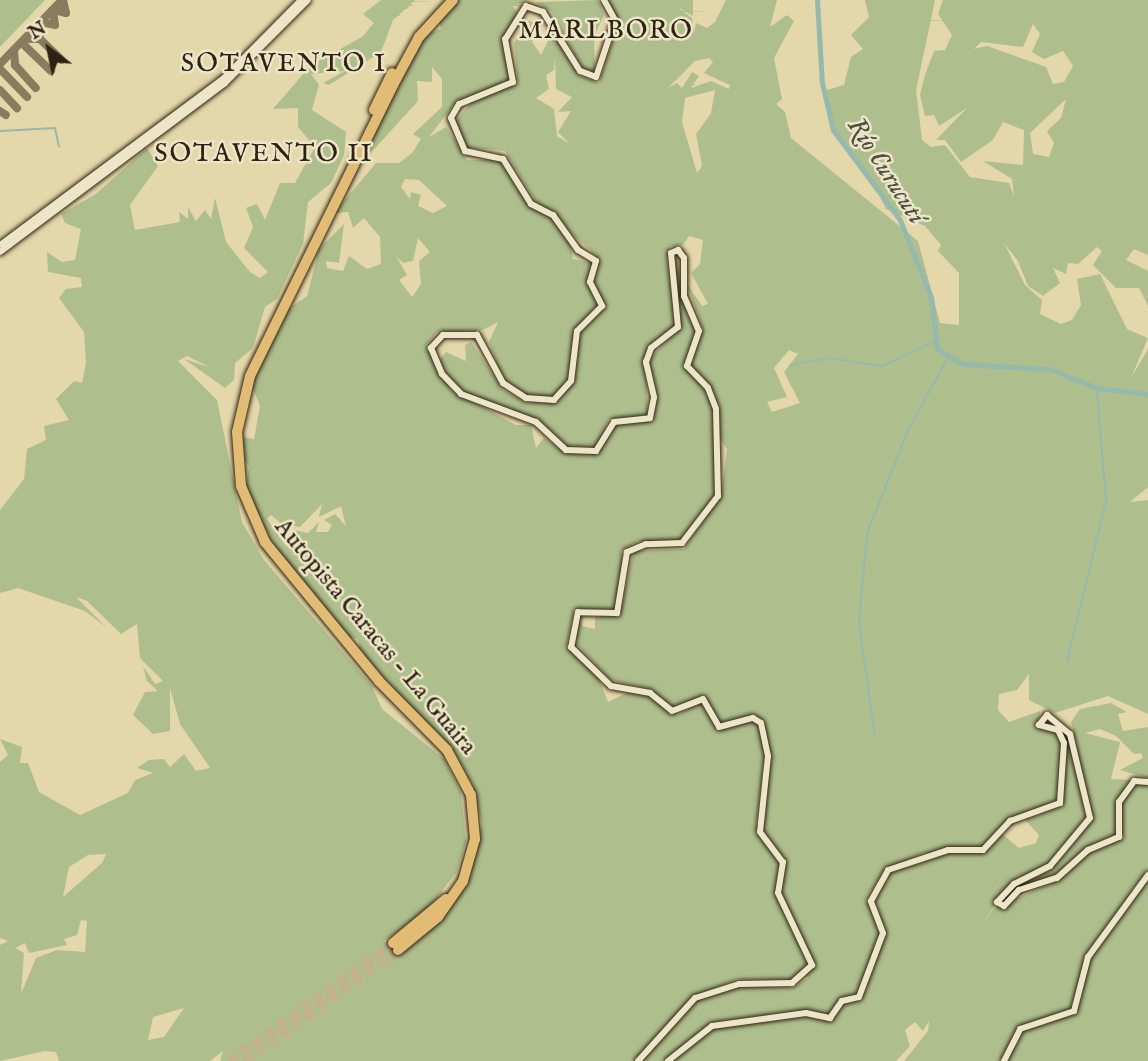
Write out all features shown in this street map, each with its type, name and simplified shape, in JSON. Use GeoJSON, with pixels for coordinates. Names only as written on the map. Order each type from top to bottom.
{"type":"FeatureCollection","features":[{"type":"Feature","properties":{"kind":"highway","name":"Autopista Caracas - La Guaira"},"geometry":{"type":"LineString","coordinates":[[446,0],[411,39],[382,91],[246,374],[232,432],[239,496],[264,550],[382,692],[444,753],[467,796],[471,839],[459,879],[436,909],[395,946],[432,924],[463,881],[475,839],[471,795],[447,750],[379,681],[265,542],[244,495],[237,432],[250,376],[393,85],[419,37],[453,0]]}},
{"type":"Feature","properties":{"kind":"main road"},"geometry":{"type":"LineString","coordinates":[[0,245],[224,78],[301,0]]}},
{"type":"Feature","properties":{"kind":"main road"},"geometry":{"type":"LineString","coordinates":[[0,252],[227,82],[308,0]]}},
{"type":"Feature","properties":{"kind":"main road"},"geometry":{"type":"LineString","coordinates":[[604,0],[615,20],[596,77],[580,71],[543,12],[526,6],[505,39],[513,82],[459,104],[451,118],[465,151],[503,159],[531,204],[553,215],[578,250],[596,261],[590,282],[602,306],[577,331],[572,378],[554,400],[526,398],[503,383],[477,335],[443,335],[430,348],[440,372],[461,394],[536,422],[566,450],[596,451],[614,422],[650,418],[654,397],[646,362],[651,348],[678,327],[670,256],[676,250],[683,255],[684,296],[699,331],[687,366],[716,409],[718,496],[682,544],[626,552],[617,613],[578,612],[570,645],[613,687],[650,693],[674,712],[705,699],[719,727],[753,718],[761,723],[768,756],[760,832],[783,862],[778,893],[810,948],[808,971],[796,981],[739,984],[695,998],[638,1061]]}},
{"type":"Feature","properties":{"kind":"main road"},"geometry":{"type":"LineString","coordinates":[[668,1061],[712,1026],[806,1013],[830,1018],[842,1001],[859,997],[883,933],[871,901],[888,870],[948,850],[983,850],[1010,821],[1059,803],[1064,743],[1058,730],[1040,726],[1041,717],[1049,716],[1070,734],[1090,817],[1065,851],[1014,884],[1000,905],[1019,890],[1057,878],[1088,850],[1119,837],[1119,802],[1134,781],[1148,782]]}},
{"type":"Feature","properties":{"kind":"main road"},"geometry":{"type":"LineString","coordinates":[[1004,1061],[1020,1029],[1074,1011],[1088,957],[1148,875]]}},
{"type":"Feature","properties":{"kind":"green space"},"geometry":{"type":"Polygon","coordinates":[[[0,0],[45,0],[0,47],[0,0]]]}},
{"type":"Feature","properties":{"kind":"green space"},"geometry":{"type":"Polygon","coordinates":[[[381,0],[415,0],[393,20],[381,52],[329,85],[323,83],[345,71],[311,74],[319,85],[312,110],[346,132],[344,155],[331,183],[308,202],[303,244],[277,299],[265,307],[253,348],[235,363],[234,380],[225,388],[184,359],[209,367],[187,356],[178,361],[217,400],[242,522],[264,560],[372,686],[382,709],[444,759],[461,793],[466,842],[456,873],[427,910],[384,941],[394,955],[442,918],[470,876],[482,824],[473,785],[454,752],[361,653],[358,639],[348,637],[280,557],[246,491],[249,466],[241,457],[242,437],[254,439],[260,406],[251,384],[287,310],[307,296],[319,249],[344,224],[339,263],[326,261],[327,268],[343,271],[349,256],[367,269],[381,264],[380,237],[364,218],[353,228],[348,212],[334,213],[376,163],[399,163],[412,153],[421,139],[413,134],[442,107],[442,79],[432,67],[432,82],[417,81],[418,101],[357,168],[425,34],[441,29],[439,21],[457,0],[529,0],[513,6],[520,19],[506,33],[511,79],[454,104],[429,137],[446,127],[467,160],[500,160],[530,207],[550,216],[570,240],[573,259],[595,264],[596,255],[537,203],[505,151],[465,147],[454,123],[472,102],[518,83],[514,43],[528,21],[537,23],[532,42],[541,55],[553,31],[580,76],[599,83],[616,30],[607,0],[693,0],[693,16],[676,6],[692,18],[694,33],[696,23],[707,28],[715,22],[726,0],[777,0],[770,27],[787,15],[794,21],[774,58],[782,99],[776,104],[785,112],[791,138],[918,241],[940,323],[959,325],[959,273],[938,251],[941,245],[925,226],[886,209],[868,173],[830,127],[824,91],[844,85],[851,57],[863,49],[851,35],[869,17],[865,0],[935,0],[916,90],[922,140],[931,147],[945,145],[970,177],[1009,183],[1014,196],[1012,179],[983,161],[1023,165],[1024,130],[1003,122],[993,140],[961,162],[945,140],[936,140],[967,108],[939,126],[934,115],[925,116],[920,95],[925,75],[934,51],[945,50],[952,35],[938,14],[943,0],[1148,0],[1148,255],[1134,249],[1126,260],[1148,271],[1148,306],[1139,288],[1116,288],[1093,265],[1102,251],[1097,247],[1078,264],[1068,263],[1066,274],[1053,268],[1060,283],[1043,296],[1028,286],[1018,261],[1004,243],[1025,285],[1042,300],[1040,314],[1061,324],[1072,320],[1081,305],[1077,279],[1100,274],[1127,329],[1148,338],[1131,378],[1148,349],[1148,487],[1130,502],[1148,500],[1148,714],[1108,696],[1055,713],[1029,700],[1029,674],[1017,690],[999,694],[998,710],[1009,722],[1040,711],[1038,728],[1065,731],[1088,814],[1046,866],[1012,881],[979,928],[993,909],[1059,880],[1088,854],[1124,837],[1120,806],[1135,783],[1148,785],[1148,873],[1129,892],[1148,877],[1148,1061],[1007,1061],[1024,1029],[1056,1015],[1016,1031],[1003,1061],[904,1061],[928,1031],[929,1021],[923,1031],[915,1022],[905,1030],[910,1046],[896,1061],[642,1061],[698,1000],[740,986],[792,988],[808,978],[801,971],[791,980],[737,979],[696,996],[637,1061],[220,1061],[223,1051],[210,1061],[59,1061],[56,1052],[45,1051],[0,1061],[0,945],[8,941],[0,938],[0,762],[8,755],[0,739],[22,747],[20,763],[28,763],[39,792],[80,815],[128,793],[135,780],[153,773],[137,768],[149,760],[164,759],[170,767],[184,754],[196,771],[210,768],[180,724],[170,688],[170,731],[153,734],[133,715],[145,692],[158,691],[147,681],[143,666],[155,684],[163,681],[140,658],[137,624],[121,634],[87,601],[76,597],[106,627],[85,611],[18,588],[0,593],[0,510],[24,479],[27,449],[46,440],[44,426],[69,420],[56,399],[74,381],[82,383],[86,363],[84,332],[59,298],[66,289],[82,287],[81,278],[48,272],[47,252],[62,262],[75,260],[81,229],[65,223],[61,214],[96,194],[147,148],[158,166],[130,205],[135,230],[180,222],[179,212],[188,219],[188,207],[196,221],[205,210],[211,219],[215,198],[226,242],[250,272],[260,278],[268,272],[244,248],[253,227],[246,208],[257,204],[265,220],[280,183],[295,183],[315,147],[298,127],[298,108],[273,109],[311,65],[362,37],[374,23],[363,14],[381,0]],[[1033,24],[1023,47],[981,42],[974,49],[987,46],[1046,67],[1053,84],[1064,82],[1073,66],[1063,51],[1044,59],[1032,52],[1040,34],[1033,24]],[[555,56],[554,70],[546,75],[549,89],[536,98],[554,109],[557,136],[570,144],[558,132],[571,111],[558,112],[572,97],[556,89],[555,56]],[[709,58],[695,61],[668,88],[677,83],[682,88],[692,72],[699,76],[691,88],[711,81],[729,89],[730,85],[704,73],[713,62],[709,58]],[[715,90],[685,98],[682,122],[697,173],[702,166],[696,134],[711,113],[715,90]],[[1066,99],[1030,133],[1033,154],[1049,157],[1054,143],[1047,131],[1061,118],[1066,99]],[[405,179],[401,187],[410,199],[411,192],[421,195],[418,206],[433,213],[447,206],[419,180],[405,179]],[[689,236],[683,245],[670,246],[667,260],[673,306],[676,254],[683,302],[696,330],[683,367],[706,389],[713,410],[716,494],[679,541],[638,541],[621,551],[624,577],[616,610],[574,609],[566,647],[595,669],[608,702],[629,692],[650,695],[678,715],[702,701],[717,729],[751,720],[759,725],[765,754],[756,824],[775,855],[777,850],[763,830],[770,759],[761,718],[721,723],[704,697],[673,707],[647,688],[611,680],[573,640],[581,615],[582,626],[595,629],[595,617],[620,615],[634,551],[684,549],[721,496],[727,449],[719,437],[719,405],[690,366],[703,329],[687,284],[702,306],[708,304],[691,273],[700,264],[703,240],[689,236]],[[418,238],[413,261],[403,263],[396,256],[407,275],[399,280],[412,297],[421,284],[419,261],[430,252],[418,238]],[[595,265],[588,282],[600,301],[574,332],[571,378],[553,398],[529,397],[502,377],[489,342],[498,322],[483,330],[437,332],[426,345],[450,389],[516,425],[531,425],[536,448],[544,438],[562,451],[589,455],[602,448],[615,425],[653,418],[649,359],[669,339],[645,353],[648,417],[609,419],[596,448],[569,447],[543,425],[462,393],[438,362],[446,352],[466,361],[465,345],[471,342],[503,390],[526,403],[557,402],[575,378],[579,334],[606,307],[592,284],[595,265]],[[789,350],[774,368],[787,397],[767,402],[772,412],[800,403],[784,372],[798,354],[789,350]],[[322,504],[300,527],[282,524],[271,515],[267,519],[286,546],[297,537],[294,530],[308,533],[319,522],[316,532],[328,532],[332,525],[324,520],[335,514],[346,526],[341,506],[319,517],[322,504]],[[1065,767],[1057,802],[1011,818],[983,847],[923,853],[884,871],[867,897],[885,932],[875,899],[894,869],[939,853],[980,852],[1001,833],[1019,848],[1036,843],[1039,835],[1025,820],[1063,806],[1065,767]],[[106,854],[88,855],[69,867],[63,897],[102,863],[106,854]],[[81,920],[77,935],[64,939],[67,945],[29,953],[25,943],[15,948],[24,953],[21,994],[36,958],[57,950],[85,952],[87,921],[81,920]],[[184,1008],[153,1017],[148,1040],[164,1037],[184,1008]]]}},
{"type":"Feature","properties":{"kind":"green space"},"geometry":{"type":"Polygon","coordinates":[[[598,0],[604,15],[594,37],[595,69],[586,75],[552,12],[536,2],[598,0]]]}},
{"type":"Feature","properties":{"kind":"green space"},"geometry":{"type":"Polygon","coordinates":[[[1111,703],[1127,712],[1118,714],[1123,731],[1148,727],[1148,778],[1120,770],[1143,758],[1141,753],[1134,754],[1116,736],[1100,729],[1085,733],[1120,742],[1111,779],[1130,780],[1117,810],[1122,832],[1057,876],[1003,903],[1018,884],[1064,855],[1092,820],[1071,722],[1080,709],[1111,703]]]}},
{"type":"Feature","properties":{"kind":"waterway","name":"Río Curucutí"},"geometry":{"type":"LineString","coordinates":[[817,0],[822,83],[833,130],[900,220],[931,297],[937,349],[963,364],[1050,369],[1097,388],[1148,394]]}},
{"type":"Feature","properties":{"kind":"waterway"},"geometry":{"type":"LineString","coordinates":[[0,131],[55,128],[59,147]]}},
{"type":"Feature","properties":{"kind":"waterway"},"geometry":{"type":"LineString","coordinates":[[790,365],[828,358],[882,366],[934,342]]}},
{"type":"Feature","properties":{"kind":"waterway"},"geometry":{"type":"LineString","coordinates":[[875,737],[859,623],[867,533],[909,428],[948,358]]}},
{"type":"Feature","properties":{"kind":"waterway"},"geometry":{"type":"LineString","coordinates":[[1069,651],[1067,661],[1106,501],[1097,388]]}},
{"type":"Feature","properties":{"kind":"taxiway"},"geometry":{"type":"LineString","coordinates":[[0,64],[62,0]]}},
{"type":"Feature","properties":{"kind":"taxiway"},"geometry":{"type":"LineString","coordinates":[[41,22],[55,25],[53,10],[66,13],[63,0]]}},
{"type":"Feature","properties":{"kind":"taxiway"},"geometry":{"type":"LineString","coordinates":[[25,39],[40,39],[39,24]]}},
{"type":"Feature","properties":{"kind":"taxiway"},"geometry":{"type":"LineString","coordinates":[[40,39],[62,60]]}},
{"type":"Feature","properties":{"kind":"taxiway"},"geometry":{"type":"LineString","coordinates":[[23,44],[51,71]]}},
{"type":"Feature","properties":{"kind":"taxiway"},"geometry":{"type":"LineString","coordinates":[[14,50],[15,65],[36,88]]}},
{"type":"Feature","properties":{"kind":"taxiway"},"geometry":{"type":"LineString","coordinates":[[0,69],[27,97]]}},
{"type":"Feature","properties":{"kind":"taxiway"},"geometry":{"type":"LineString","coordinates":[[0,90],[17,108]]}},
{"type":"Feature","properties":{"kind":"taxiway"},"geometry":{"type":"LineString","coordinates":[[0,111],[6,115]]}},
{"type":"Feature","properties":{"kind":"tunnel"},"geometry":{"type":"LineString","coordinates":[[229,1061],[393,943]]}},
{"type":"Feature","properties":{"kind":"tunnel"},"geometry":{"type":"LineString","coordinates":[[244,1061],[398,950]]}},
{"type":"Feature","properties":{"kind":"district","name":"MARLBORO"},"geometry":{"type":"Point","coordinates":[606,31]}},
{"type":"Feature","properties":{"kind":"district","name":"SOTAVENTO I"},"geometry":{"type":"Point","coordinates":[284,64]}},
{"type":"Feature","properties":{"kind":"district","name":"SOTAVENTO II"},"geometry":{"type":"Point","coordinates":[264,154]}}]}
